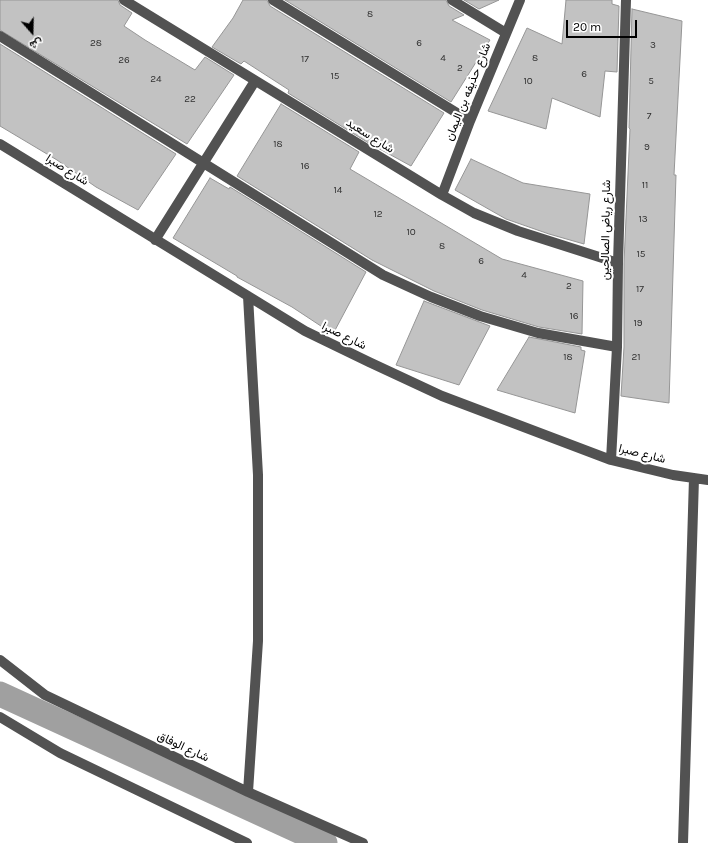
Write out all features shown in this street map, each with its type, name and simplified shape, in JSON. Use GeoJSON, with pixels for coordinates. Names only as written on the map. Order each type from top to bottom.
{"type":"FeatureCollection","features":[{"type":"Feature","properties":{"kind":"street","name":"شارع سعيد"},"geometry":{"type":"LineString","coordinates":[[124,0],[442,195],[474,213],[518,232],[618,262]]}},
{"type":"Feature","properties":{"kind":"street"},"geometry":{"type":"LineString","coordinates":[[273,0],[470,121]]}},
{"type":"Feature","properties":{"kind":"street"},"geometry":{"type":"LineString","coordinates":[[452,0],[506,33]]}},
{"type":"Feature","properties":{"kind":"street","name":"شارع حذيفه بن اليمان"},"geometry":{"type":"LineString","coordinates":[[442,195],[470,121],[520,0]]}},
{"type":"Feature","properties":{"kind":"street","name":"شارع رياض الصالحين"},"geometry":{"type":"LineString","coordinates":[[611,460],[617,347],[618,262],[626,0]]}},
{"type":"Feature","properties":{"kind":"street"},"geometry":{"type":"LineString","coordinates":[[0,36],[383,275],[431,297],[480,316],[538,333],[617,347]]}},
{"type":"Feature","properties":{"kind":"street"},"geometry":{"type":"LineString","coordinates":[[155,240],[255,80]]}},
{"type":"Feature","properties":{"kind":"street","name":"شارع صبرا"},"geometry":{"type":"LineString","coordinates":[[0,144],[305,331],[369,362],[442,396],[611,460],[641,468],[708,480]]}},
{"type":"Feature","properties":{"kind":"street"},"geometry":{"type":"LineString","coordinates":[[248,296],[258,475],[258,641],[248,792]]}},
{"type":"Feature","properties":{"kind":"street"},"geometry":{"type":"LineString","coordinates":[[683,843],[694,478]]}},
{"type":"Feature","properties":{"kind":"street","name":"شارع الوفاق"},"geometry":{"type":"LineString","coordinates":[[0,660],[45,695],[248,792],[363,843]]}},
{"type":"Feature","properties":{"kind":"street"},"geometry":{"type":"LineString","coordinates":[[0,717],[60,753],[247,843]]}},
{"type":"Feature","properties":{"kind":"building"},"geometry":{"type":"Polygon","coordinates":[[[0,0],[118,0],[120,5],[132,13],[124,26],[145,40],[195,70],[205,57],[234,75],[187,144],[0,30],[0,0]]]}},
{"type":"Feature","properties":{"kind":"building"},"geometry":{"type":"Polygon","coordinates":[[[243,0],[267,0],[270,6],[444,113],[411,166],[367,142],[288,93],[289,90],[244,61],[241,64],[212,47],[233,18],[243,0]]]}},
{"type":"Feature","properties":{"kind":"building"},"geometry":{"type":"Polygon","coordinates":[[[285,0],[446,0],[449,6],[464,15],[452,20],[490,40],[451,102],[285,0]]]}},
{"type":"Feature","properties":{"kind":"building"},"geometry":{"type":"Polygon","coordinates":[[[464,0],[499,0],[479,9],[464,0]]]}},
{"type":"Feature","properties":{"kind":"building"},"geometry":{"type":"Polygon","coordinates":[[[566,0],[612,0],[612,4],[619,6],[617,72],[605,71],[600,117],[552,98],[546,129],[488,111],[527,28],[562,44],[566,0]]]}},
{"type":"Feature","properties":{"kind":"building"},"geometry":{"type":"Polygon","coordinates":[[[632,9],[682,21],[674,175],[676,175],[669,403],[621,396],[624,347],[624,263],[630,129],[632,9]]]}},
{"type":"Feature","properties":{"kind":"building"},"geometry":{"type":"Polygon","coordinates":[[[0,44],[176,154],[138,210],[96,187],[57,160],[0,126],[0,44]]]}},
{"type":"Feature","properties":{"kind":"building"},"geometry":{"type":"Polygon","coordinates":[[[281,104],[359,152],[350,169],[502,259],[583,281],[582,334],[539,327],[482,310],[434,291],[372,260],[237,176],[281,104]]]}},
{"type":"Feature","properties":{"kind":"building"},"geometry":{"type":"Polygon","coordinates":[[[471,159],[523,183],[590,194],[584,244],[506,219],[455,190],[471,159]]]}},
{"type":"Feature","properties":{"kind":"building"},"geometry":{"type":"Polygon","coordinates":[[[210,178],[229,189],[230,187],[366,272],[333,334],[292,307],[237,277],[173,238],[210,178]]]}},
{"type":"Feature","properties":{"kind":"building"},"geometry":{"type":"Polygon","coordinates":[[[424,301],[490,326],[459,385],[396,365],[424,301]]]}},
{"type":"Feature","properties":{"kind":"building"},"geometry":{"type":"Polygon","coordinates":[[[529,337],[581,347],[581,350],[585,351],[575,413],[497,390],[529,337]]]}},
{"type":"Feature","properties":{"kind":"waterway"},"geometry":{"type":"LineString","coordinates":[[0,694],[325,843]]}}]}
